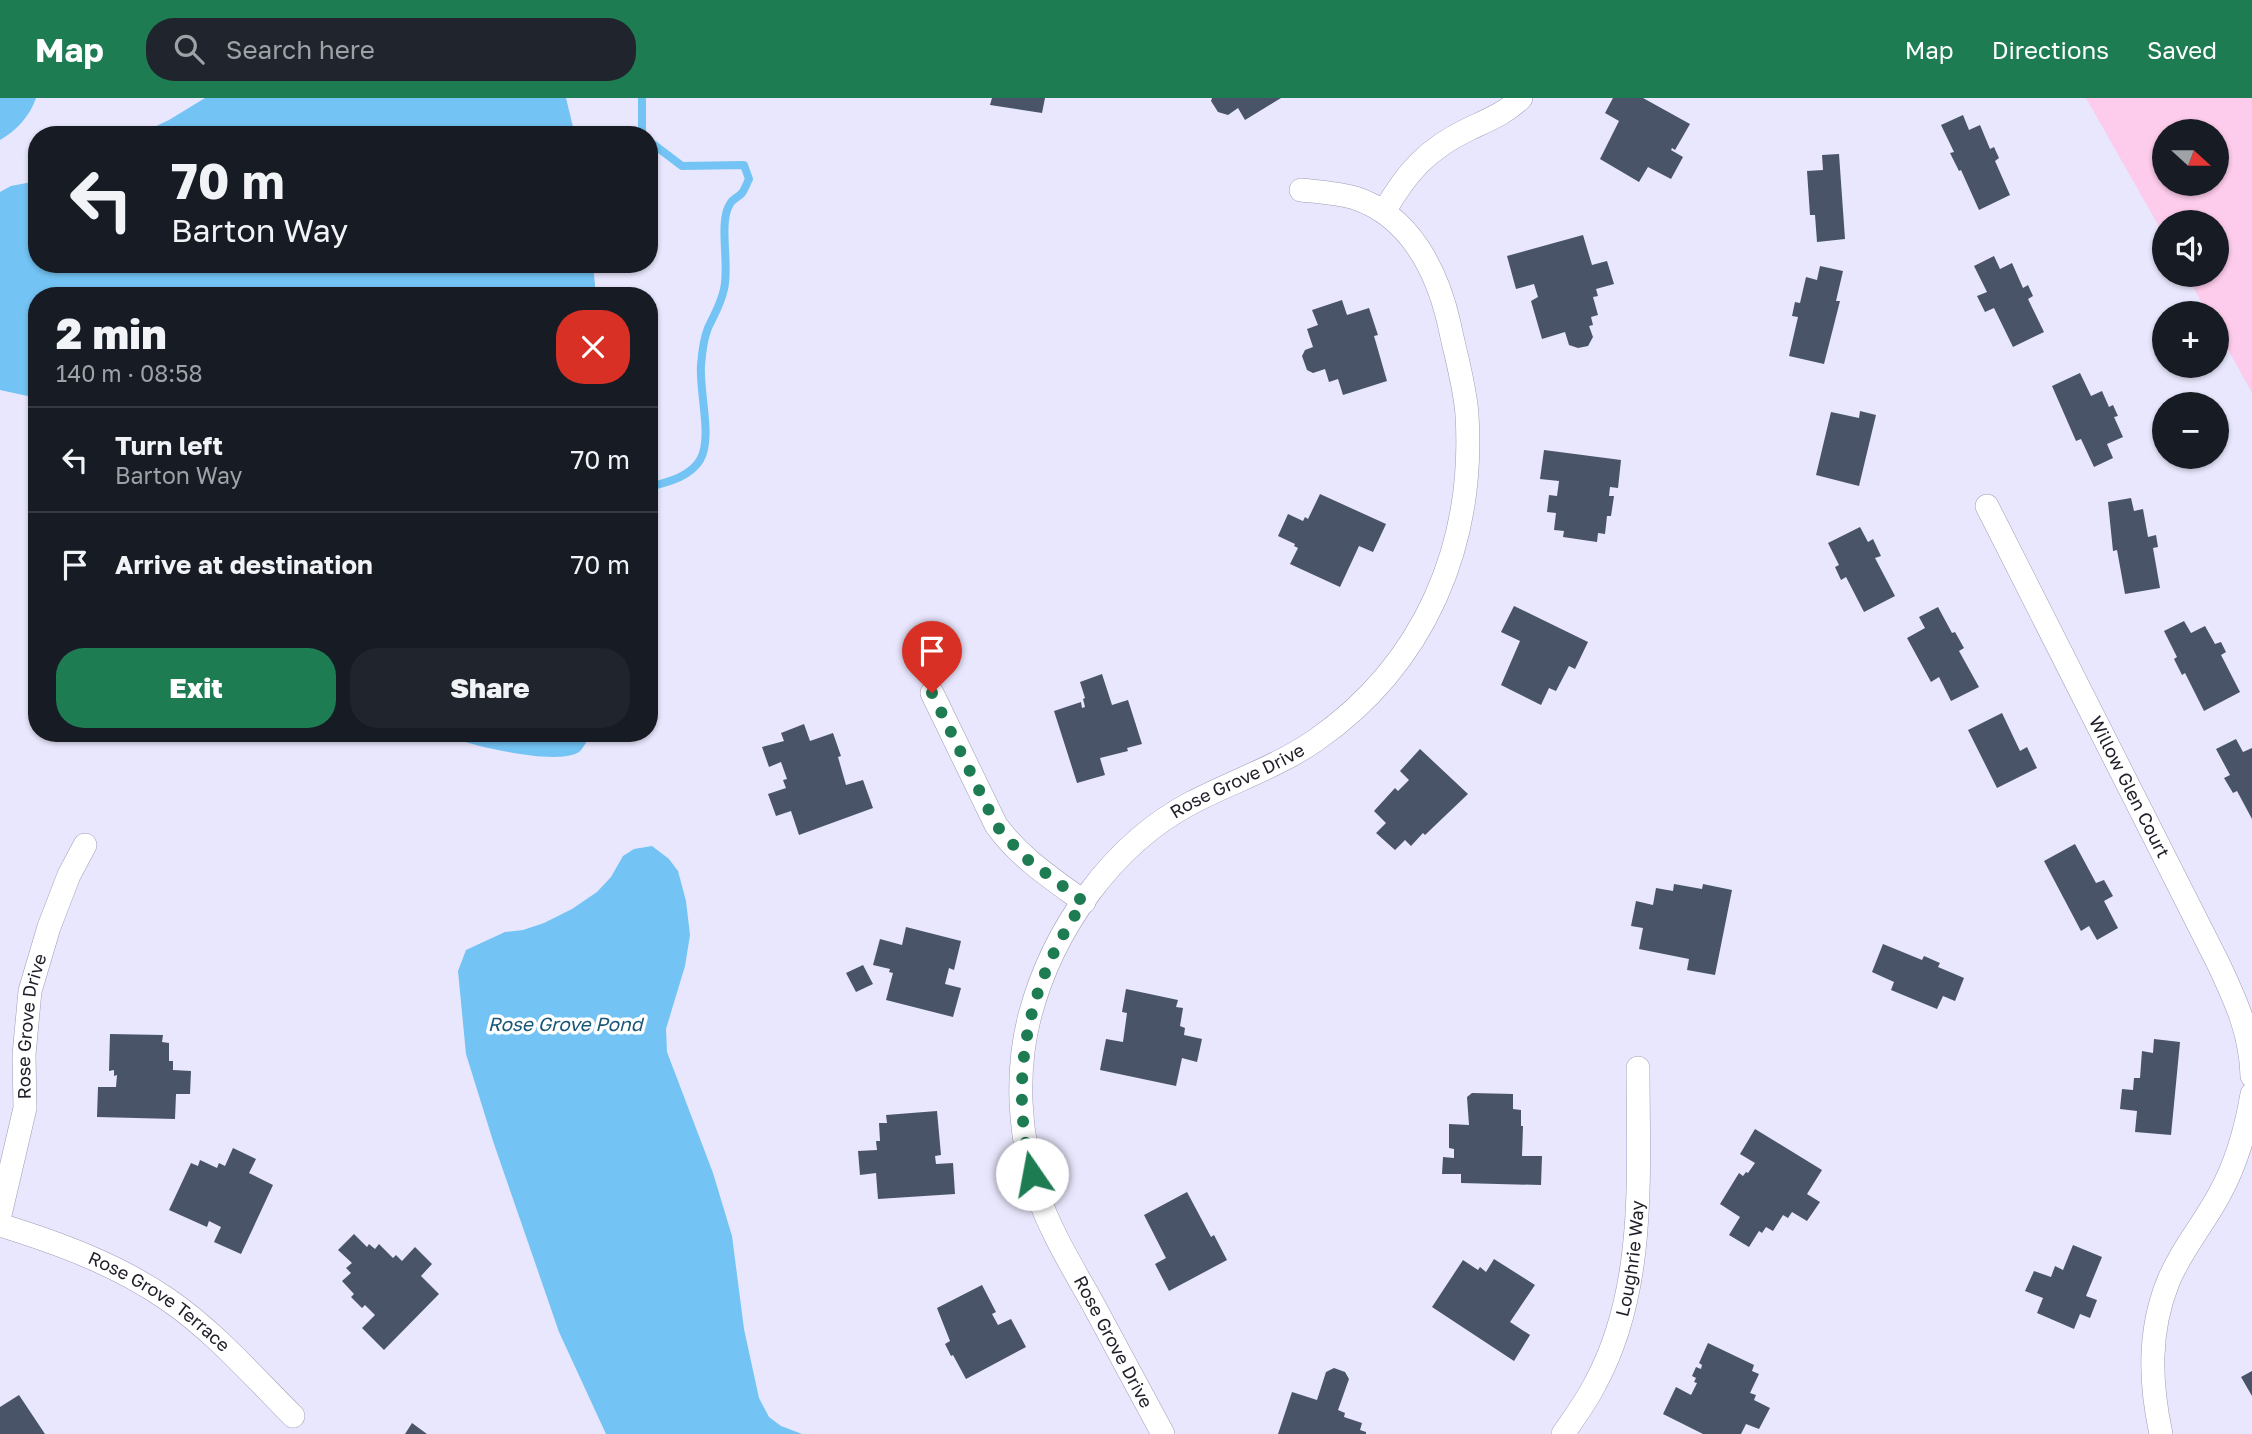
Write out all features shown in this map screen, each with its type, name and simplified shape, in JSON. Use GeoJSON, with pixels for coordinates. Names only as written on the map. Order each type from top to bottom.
{"type":"FeatureCollection","features":[{"type":"Feature","properties":{"kind":"street"},"geometry":{"type":"LineString","coordinates":[[1384,212],[1398,187],[1426,156],[1470,128],[1495,117],[1521,98]]}},
{"type":"Feature","properties":{"kind":"street","name":"Rose Grove Drive"},"geometry":{"type":"LineString","coordinates":[[1163,1434],[1055,1235],[1038,1194],[1027,1154],[1021,1118],[1024,1049],[1030,1016],[1041,981],[1056,946],[1084,902],[1140,837],[1166,817],[1287,758],[1317,740],[1366,698],[1393,667],[1422,625],[1436,598],[1458,537],[1467,475],[1467,411],[1444,301],[1434,274],[1410,235],[1384,212],[1354,198],[1301,190]]}},
{"type":"Feature","properties":{"kind":"street","name":"Willow Glen Court"},"geometry":{"type":"LineString","coordinates":[[1987,506],[2218,963],[2246,1026],[2252,1076]]}},
{"type":"Feature","properties":{"kind":"street"},"geometry":{"type":"LineString","coordinates":[[932,693],[996,825],[1024,857],[1084,902]]}},
{"type":"Feature","properties":{"kind":"street","name":"Rose Grove Drive"},"geometry":{"type":"LineString","coordinates":[[0,1215],[25,1108],[24,1055],[30,991],[49,927],[69,875],[85,845]]}},
{"type":"Feature","properties":{"kind":"street","name":"Loughrie Way"},"geometry":{"type":"LineString","coordinates":[[1563,1434],[1595,1384],[1610,1351],[1622,1315],[1629,1281],[1637,1217],[1638,1068]]}},
{"type":"Feature","properties":{"kind":"street"},"geometry":{"type":"LineString","coordinates":[[2161,1434],[2154,1399],[2152,1359],[2157,1321],[2168,1284],[2184,1249],[2218,1197],[2235,1163],[2247,1125],[2252,1094]]}},
{"type":"Feature","properties":{"kind":"street","name":"Rose Grove Terrace"},"geometry":{"type":"LineString","coordinates":[[0,1225],[44,1238],[105,1264],[167,1299],[228,1351],[293,1416]]}},
{"type":"Feature","properties":{"kind":"shaded area"},"geometry":{"type":"Polygon","coordinates":[[[2086,98],[2252,98],[2252,393],[2229,352],[2229,301],[2201,301],[2193,287],[2229,287],[2229,210],[2152,210],[2152,214],[2086,98]]]}},
{"type":"Feature","properties":{"kind":"water"},"geometry":{"type":"Polygon","coordinates":[[[0,98],[36,98],[22,122],[0,140],[0,98]]]}},
{"type":"Feature","properties":{"kind":"water"},"geometry":{"type":"Polygon","coordinates":[[[205,98],[566,98],[573,126],[156,126],[205,98]]]}},
{"type":"Feature","properties":{"kind":"water"},"geometry":{"type":"Polygon","coordinates":[[[28,183],[28,273],[594,273],[595,287],[28,287],[28,396],[0,390],[0,192],[11,186],[28,183]]]}},
{"type":"Feature","properties":{"kind":"water"},"geometry":{"type":"Polygon","coordinates":[[[465,742],[586,743],[579,752],[551,757],[465,742]]]}},
{"type":"Feature","properties":{"kind":"water","name":"Rose Grove Pond"},"geometry":{"type":"Polygon","coordinates":[[[652,846],[669,859],[678,871],[686,901],[690,935],[685,966],[666,1029],[667,1052],[713,1173],[732,1236],[744,1329],[759,1398],[769,1417],[781,1426],[802,1434],[606,1434],[559,1332],[466,1054],[458,971],[466,950],[505,932],[544,923],[572,909],[597,892],[611,877],[623,856],[634,849],[652,846]]]}},
{"type":"Feature","properties":{"kind":"building"},"geometry":{"type":"Polygon","coordinates":[[[992,98],[1045,98],[1042,113],[990,105],[992,98]]]}},
{"type":"Feature","properties":{"kind":"building"},"geometry":{"type":"Polygon","coordinates":[[[1212,98],[1281,98],[1245,120],[1238,108],[1228,115],[1218,112],[1211,101],[1212,98]]]}},
{"type":"Feature","properties":{"kind":"building"},"geometry":{"type":"Polygon","coordinates":[[[1613,98],[1643,98],[1690,124],[1675,150],[1671,150],[1683,157],[1671,179],[1648,167],[1639,182],[1600,159],[1619,121],[1605,113],[1613,98]]]}},
{"type":"Feature","properties":{"kind":"building"},"geometry":{"type":"Polygon","coordinates":[[[1963,115],[1969,130],[1980,125],[1990,149],[1994,147],[1999,158],[1995,161],[2010,195],[1979,210],[1950,153],[1954,152],[1941,125],[1963,115]]]}},
{"type":"Feature","properties":{"kind":"building"},"geometry":{"type":"Polygon","coordinates":[[[1839,154],[1845,239],[1817,242],[1815,215],[1810,215],[1807,171],[1823,170],[1822,155],[1839,154]]]}},
{"type":"Feature","properties":{"kind":"building"},"geometry":{"type":"Polygon","coordinates":[[[1583,235],[1592,265],[1607,261],[1614,284],[1596,289],[1598,296],[1593,297],[1598,315],[1591,317],[1593,325],[1589,326],[1593,337],[1588,346],[1578,348],[1569,345],[1565,332],[1542,339],[1531,301],[1538,297],[1534,284],[1516,289],[1507,256],[1583,235]]]}},
{"type":"Feature","properties":{"kind":"building"},"geometry":{"type":"Polygon","coordinates":[[[1994,256],[2000,269],[2012,263],[2023,288],[2028,285],[2033,296],[2028,299],[2044,332],[2013,347],[1994,308],[1985,312],[1977,296],[1987,292],[1974,266],[1994,256]]]}},
{"type":"Feature","properties":{"kind":"building"},"geometry":{"type":"Polygon","coordinates":[[[1820,266],[1843,271],[1836,301],[1840,301],[1824,364],[1789,356],[1798,317],[1792,316],[1795,302],[1800,303],[1806,277],[1817,280],[1820,266]]]}},
{"type":"Feature","properties":{"kind":"building"},"geometry":{"type":"Polygon","coordinates":[[[1342,300],[1347,315],[1369,308],[1378,335],[1374,336],[1387,381],[1343,395],[1338,379],[1329,382],[1325,369],[1313,373],[1307,370],[1302,356],[1305,350],[1313,347],[1307,329],[1318,325],[1312,310],[1342,300]]]}},
{"type":"Feature","properties":{"kind":"building"},"geometry":{"type":"Polygon","coordinates":[[[2080,373],[2091,396],[2102,391],[2109,407],[2113,405],[2118,416],[2114,417],[2123,437],[2107,444],[2113,458],[2094,467],[2081,439],[2076,441],[2052,386],[2080,373]]]}},
{"type":"Feature","properties":{"kind":"building"},"geometry":{"type":"Polygon","coordinates":[[[1860,411],[1876,415],[1859,486],[1816,475],[1831,412],[1859,418],[1860,411]]]}},
{"type":"Feature","properties":{"kind":"building"},"geometry":{"type":"Polygon","coordinates":[[[1544,450],[1621,460],[1618,488],[1610,487],[1609,496],[1614,496],[1611,516],[1607,516],[1605,534],[1598,533],[1597,542],[1563,537],[1564,531],[1554,530],[1556,513],[1547,512],[1549,495],[1557,496],[1559,481],[1540,479],[1544,450]]]}},
{"type":"Feature","properties":{"kind":"building"},"geometry":{"type":"Polygon","coordinates":[[[1320,494],[1386,524],[1373,552],[1359,546],[1340,587],[1290,564],[1298,548],[1278,536],[1288,514],[1303,521],[1305,517],[1308,519],[1320,494]]]}},
{"type":"Feature","properties":{"kind":"building"},"geometry":{"type":"Polygon","coordinates":[[[2131,498],[2134,511],[2143,509],[2148,537],[2156,535],[2158,547],[2153,548],[2160,588],[2125,594],[2117,550],[2113,551],[2108,502],[2131,498]]]}},
{"type":"Feature","properties":{"kind":"building"},"geometry":{"type":"Polygon","coordinates":[[[1860,527],[1868,542],[1873,539],[1881,556],[1875,558],[1895,596],[1864,612],[1846,577],[1841,580],[1835,567],[1839,565],[1828,543],[1860,527]]]}},
{"type":"Feature","properties":{"kind":"building"},"geometry":{"type":"Polygon","coordinates":[[[1514,606],[1588,642],[1575,669],[1569,666],[1556,691],[1549,688],[1541,705],[1501,685],[1520,641],[1501,632],[1514,606]]]}},
{"type":"Feature","properties":{"kind":"building"},"geometry":{"type":"Polygon","coordinates":[[[1938,607],[1952,633],[1955,632],[1964,648],[1959,651],[1979,687],[1951,701],[1939,677],[1931,682],[1907,638],[1925,628],[1919,617],[1938,607]]]}},
{"type":"Feature","properties":{"kind":"building"},"geometry":{"type":"Polygon","coordinates":[[[2184,621],[2191,633],[2205,626],[2215,644],[2221,642],[2226,652],[2221,655],[2240,692],[2204,711],[2185,673],[2182,675],[2174,659],[2177,657],[2164,631],[2184,621]]]}},
{"type":"Feature","properties":{"kind":"building"},"geometry":{"type":"Polygon","coordinates":[[[1102,674],[1112,705],[1128,700],[1142,744],[1127,748],[1128,751],[1100,758],[1105,775],[1077,783],[1054,711],[1081,702],[1082,708],[1085,707],[1080,682],[1102,674]]]}},
{"type":"Feature","properties":{"kind":"building"},"geometry":{"type":"Polygon","coordinates":[[[2002,713],[2020,751],[2027,747],[2037,768],[1997,788],[1968,730],[2002,713]]]}},
{"type":"Feature","properties":{"kind":"building"},"geometry":{"type":"Polygon","coordinates":[[[804,724],[810,741],[833,733],[841,756],[838,757],[846,785],[863,780],[873,808],[799,835],[791,811],[776,816],[768,794],[786,788],[783,780],[787,779],[781,762],[769,767],[762,747],[784,741],[781,733],[804,724]]]}},
{"type":"Feature","properties":{"kind":"building"},"geometry":{"type":"Polygon","coordinates":[[[2236,739],[2243,752],[2252,748],[2252,819],[2237,791],[2233,793],[2224,778],[2230,775],[2216,749],[2236,739]]]}},
{"type":"Feature","properties":{"kind":"building"},"geometry":{"type":"Polygon","coordinates":[[[1420,749],[1468,794],[1411,846],[1405,840],[1395,850],[1376,833],[1386,823],[1374,811],[1395,788],[1398,791],[1409,780],[1400,771],[1420,749]]]}},
{"type":"Feature","properties":{"kind":"building"},"geometry":{"type":"Polygon","coordinates":[[[2075,844],[2096,883],[2104,880],[2113,896],[2104,901],[2118,928],[2097,940],[2089,926],[2081,931],[2044,861],[2075,844]]]}},
{"type":"Feature","properties":{"kind":"building"},"geometry":{"type":"Polygon","coordinates":[[[1674,884],[1702,889],[1703,884],[1732,890],[1715,975],[1687,970],[1689,959],[1639,949],[1643,928],[1631,926],[1636,901],[1653,905],[1656,888],[1673,891],[1674,884]]]}},
{"type":"Feature","properties":{"kind":"building"},"geometry":{"type":"Polygon","coordinates":[[[906,927],[961,941],[954,970],[949,968],[945,984],[961,988],[953,1017],[886,1000],[893,973],[889,972],[890,969],[873,965],[880,939],[902,945],[906,927]]]}},
{"type":"Feature","properties":{"kind":"building"},"geometry":{"type":"Polygon","coordinates":[[[1883,944],[1922,960],[1924,956],[1940,963],[1938,967],[1964,978],[1955,1001],[1943,996],[1937,1009],[1891,990],[1894,982],[1872,972],[1883,944]]]}},
{"type":"Feature","properties":{"kind":"building"},"geometry":{"type":"Polygon","coordinates":[[[863,965],[873,984],[856,992],[846,973],[863,965]]]}},
{"type":"Feature","properties":{"kind":"building"},"geometry":{"type":"Polygon","coordinates":[[[1126,989],[1178,1000],[1176,1007],[1183,1008],[1180,1026],[1185,1028],[1184,1035],[1202,1039],[1197,1062],[1182,1058],[1176,1086],[1100,1070],[1106,1039],[1123,1042],[1127,1013],[1122,1012],[1126,989]]]}},
{"type":"Feature","properties":{"kind":"building"},"geometry":{"type":"Polygon","coordinates":[[[110,1034],[163,1035],[162,1042],[169,1043],[169,1061],[173,1061],[173,1070],[191,1071],[190,1094],[176,1094],[175,1119],[97,1117],[98,1087],[116,1087],[117,1075],[114,1076],[114,1070],[109,1071],[110,1034]]]}},
{"type":"Feature","properties":{"kind":"building"},"geometry":{"type":"Polygon","coordinates":[[[2154,1039],[2180,1042],[2171,1135],[2135,1132],[2137,1111],[2120,1109],[2122,1089],[2133,1090],[2134,1078],[2140,1078],[2142,1051],[2153,1053],[2154,1039]]]}},
{"type":"Feature","properties":{"kind":"building"},"geometry":{"type":"Polygon","coordinates":[[[1472,1093],[1513,1094],[1513,1109],[1521,1110],[1522,1156],[1542,1156],[1541,1185],[1461,1183],[1461,1174],[1442,1174],[1443,1157],[1454,1158],[1454,1149],[1449,1148],[1449,1124],[1469,1125],[1467,1097],[1472,1093]]]}},
{"type":"Feature","properties":{"kind":"building"},"geometry":{"type":"Polygon","coordinates":[[[937,1111],[941,1155],[935,1156],[936,1164],[953,1163],[955,1194],[878,1199],[876,1173],[860,1175],[858,1151],[877,1150],[876,1141],[880,1141],[879,1123],[887,1123],[886,1115],[937,1111]]]}},
{"type":"Feature","properties":{"kind":"building"},"geometry":{"type":"Polygon","coordinates":[[[1755,1129],[1822,1170],[1807,1194],[1820,1202],[1807,1221],[1792,1212],[1788,1218],[1783,1215],[1773,1231],[1766,1227],[1762,1233],[1759,1231],[1749,1247],[1729,1235],[1740,1217],[1720,1204],[1739,1173],[1743,1176],[1748,1173],[1755,1163],[1740,1154],[1755,1129]]]}},
{"type":"Feature","properties":{"kind":"building"},"geometry":{"type":"Polygon","coordinates":[[[233,1148],[256,1159],[249,1173],[273,1185],[241,1254],[214,1242],[221,1227],[209,1221],[207,1227],[169,1210],[191,1163],[198,1166],[200,1160],[217,1168],[219,1163],[225,1166],[233,1148]]]}},
{"type":"Feature","properties":{"kind":"building"},"geometry":{"type":"Polygon","coordinates":[[[1187,1192],[1211,1237],[1214,1235],[1227,1260],[1169,1291],[1155,1264],[1166,1258],[1144,1215],[1187,1192]]]}},
{"type":"Feature","properties":{"kind":"building"},"geometry":{"type":"Polygon","coordinates":[[[354,1234],[367,1247],[369,1244],[375,1249],[379,1244],[393,1258],[396,1255],[402,1261],[415,1247],[432,1264],[421,1276],[439,1294],[384,1350],[362,1328],[375,1315],[365,1305],[362,1308],[351,1297],[354,1294],[342,1281],[351,1273],[346,1268],[352,1263],[338,1250],[354,1234]]]}},
{"type":"Feature","properties":{"kind":"building"},"geometry":{"type":"Polygon","coordinates":[[[2073,1245],[2102,1257],[2086,1296],[2097,1300],[2090,1318],[2080,1314],[2074,1329],[2037,1313],[2043,1298],[2025,1291],[2034,1271],[2051,1277],[2055,1266],[2063,1270],[2073,1245]]]}},
{"type":"Feature","properties":{"kind":"building"},"geometry":{"type":"Polygon","coordinates":[[[1494,1259],[1535,1285],[1510,1322],[1530,1335],[1514,1361],[1432,1307],[1463,1260],[1486,1272],[1494,1259]]]}},
{"type":"Feature","properties":{"kind":"building"},"geometry":{"type":"Polygon","coordinates":[[[982,1285],[996,1312],[992,1314],[998,1325],[1011,1319],[1026,1347],[966,1379],[945,1344],[950,1341],[937,1308],[982,1285]]]}},
{"type":"Feature","properties":{"kind":"building"},"geometry":{"type":"Polygon","coordinates":[[[1708,1343],[1754,1365],[1752,1371],[1759,1374],[1750,1393],[1756,1395],[1754,1400],[1770,1408],[1759,1429],[1746,1424],[1741,1434],[1703,1434],[1663,1414],[1676,1387],[1691,1395],[1697,1383],[1692,1376],[1696,1367],[1701,1369],[1702,1365],[1699,1363],[1708,1343]]]}},
{"type":"Feature","properties":{"kind":"building"},"geometry":{"type":"Polygon","coordinates":[[[1334,1368],[1345,1372],[1349,1379],[1338,1410],[1345,1413],[1344,1417],[1362,1423],[1360,1430],[1366,1434],[1278,1434],[1292,1392],[1317,1400],[1326,1372],[1334,1368]]]}},
{"type":"Feature","properties":{"kind":"building"},"geometry":{"type":"Polygon","coordinates":[[[2252,1371],[2252,1396],[2241,1377],[2252,1371]]]}},
{"type":"Feature","properties":{"kind":"building"},"geometry":{"type":"Polygon","coordinates":[[[19,1395],[45,1434],[0,1434],[0,1407],[19,1395]]]}},
{"type":"Feature","properties":{"kind":"building"},"geometry":{"type":"Polygon","coordinates":[[[412,1423],[427,1434],[405,1434],[412,1423]]]}},
{"type":"Feature","properties":{"kind":"waterway"},"geometry":{"type":"LineString","coordinates":[[642,98],[642,126]]}},
{"type":"Feature","properties":{"kind":"waterway"},"geometry":{"type":"LineString","coordinates":[[658,148],[682,166],[744,165],[749,179],[742,193],[731,202],[727,212],[724,232],[724,289],[703,346],[701,376],[706,428],[704,451],[690,471],[658,484]]}},
{"type":"Feature","properties":{"kind":"route"},"geometry":{"type":"LineString","coordinates":[[932,693],[996,825],[1024,857],[1084,902],[1056,946],[1030,1016],[1024,1049],[1021,1118],[1032,1174]]}}]}
